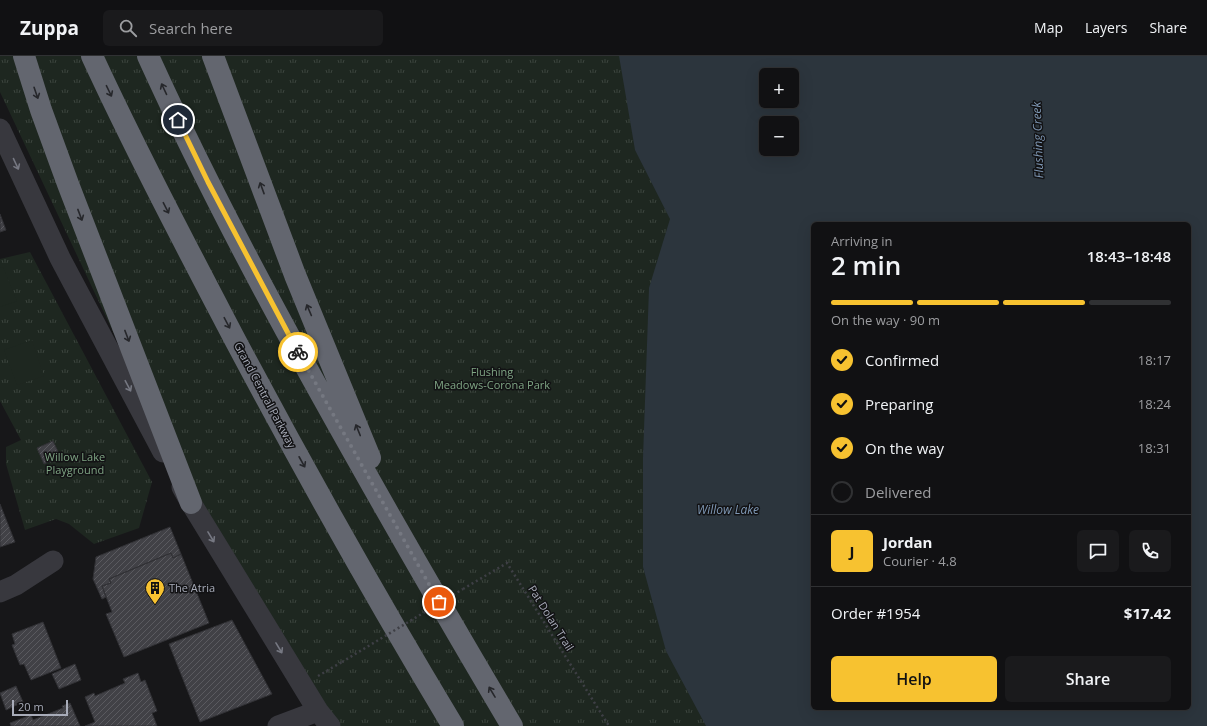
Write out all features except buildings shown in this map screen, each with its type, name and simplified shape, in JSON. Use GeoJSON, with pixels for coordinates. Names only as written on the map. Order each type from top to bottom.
{"type":"FeatureCollection","features":[{"type":"Feature","properties":{"kind":"highway"},"geometry":{"type":"LineString","coordinates":[[24,56],[41,110],[68,184],[191,503]]}},
{"type":"Feature","properties":{"kind":"highway","name":"Grand Central Parkway"},"geometry":{"type":"LineString","coordinates":[[92,56],[168,212],[264,394],[364,575],[453,726]]}},
{"type":"Feature","properties":{"kind":"highway"},"geometry":{"type":"LineString","coordinates":[[148,56],[208,182],[304,364],[405,544],[512,726]]}},
{"type":"Feature","properties":{"kind":"highway"},"geometry":{"type":"LineString","coordinates":[[213,56],[295,275],[405,544]]}},
{"type":"Feature","properties":{"kind":"street"},"geometry":{"type":"LineString","coordinates":[[0,129],[76,290],[191,503],[324,718],[278,726]]}},
{"type":"Feature","properties":{"kind":"street"},"geometry":{"type":"LineString","coordinates":[[0,592],[16,585],[53,561]]}},
{"type":"Feature","properties":{"kind":"path","name":"Pat Dolan Trail"},"geometry":{"type":"LineString","coordinates":[[312,680],[507,563],[609,726]]}},
{"type":"Feature","properties":{"kind":"green space","name":"Flushing Meadows-Corona Park"},"geometry":{"type":"Polygon","coordinates":[[[0,56],[1207,56],[1207,726],[318,726],[198,512],[0,92],[0,56]]]}},
{"type":"Feature","properties":{"kind":"green space","name":"Willow Lake Playground"},"geometry":{"type":"Polygon","coordinates":[[[30,252],[152,482],[139,528],[94,544],[69,524],[56,519],[25,530],[6,464],[6,447],[21,440],[0,401],[0,259],[30,252]]]}},
{"type":"Feature","properties":{"kind":"green space"},"geometry":{"type":"Polygon","coordinates":[[[3,267],[17,301],[0,307],[0,268],[3,267]]]}},
{"type":"Feature","properties":{"kind":"green space"},"geometry":{"type":"Polygon","coordinates":[[[32,340],[44,376],[17,385],[4,350],[32,340]]]}},
{"type":"Feature","properties":{"kind":"water","name":"Willow Lake"},"geometry":{"type":"Polygon","coordinates":[[[619,56],[1207,56],[1207,726],[706,726],[666,651],[643,567],[643,457],[649,288],[670,219],[635,150],[619,56]]]}},
{"type":"Feature","properties":{"kind":"way so far"},"geometry":{"type":"LineString","coordinates":[[298,352],[337,424],[439,602]]}},
{"type":"Feature","properties":{"kind":"place","name":"The Atria"},"geometry":{"type":"Point","coordinates":[155,605]}},
{"type":"Feature","properties":{"kind":"route"},"geometry":{"type":"LineString","coordinates":[[178,120],[208,182],[298,352]]}},
{"type":"Feature","properties":{"kind":"water label","name":"Flushing Creek"},"geometry":{"type":"Point","coordinates":[1038,140]}}]}
